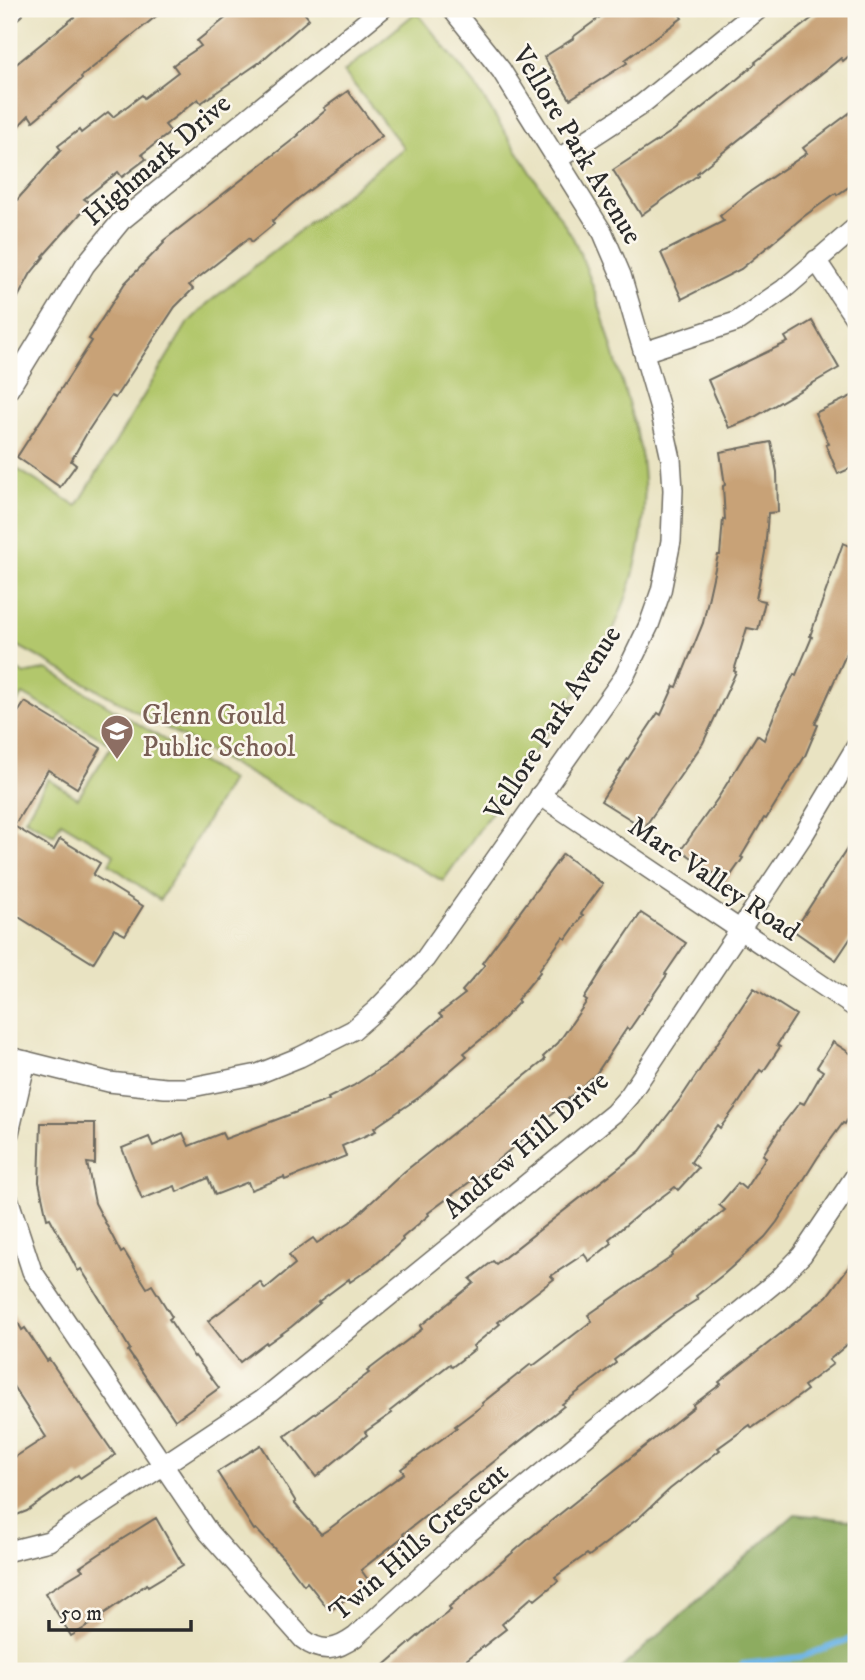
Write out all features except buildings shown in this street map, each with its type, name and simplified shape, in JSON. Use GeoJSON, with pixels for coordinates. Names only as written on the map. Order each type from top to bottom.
{"type":"FeatureCollection","features":[{"type":"Feature","properties":{"kind":"street"},"geometry":{"type":"LineString","coordinates":[[9,13],[14,9]]}},
{"type":"Feature","properties":{"kind":"street","name":"Highmark Drive"},"geometry":{"type":"LineString","coordinates":[[9,389],[85,265],[121,221],[382,9]]}},
{"type":"Feature","properties":{"kind":"street","name":"Vellore Park Avenue"},"geometry":{"type":"LineString","coordinates":[[17,1059],[109,1082],[187,1088],[258,1074],[324,1046],[353,1030],[425,959],[624,677],[649,625],[666,568],[673,515],[671,459],[621,275],[608,242],[558,159],[501,70],[452,9]]}},
{"type":"Feature","properties":{"kind":"street"},"geometry":{"type":"LineString","coordinates":[[558,159],[640,105],[759,9]]}},
{"type":"Feature","properties":{"kind":"street"},"geometry":{"type":"LineString","coordinates":[[644,352],[736,322],[784,289],[856,228]]}},
{"type":"Feature","properties":{"kind":"street"},"geometry":{"type":"LineString","coordinates":[[816,260],[856,320]]}},
{"type":"Feature","properties":{"kind":"street","name":"Andrew Hill Drive"},"geometry":{"type":"LineString","coordinates":[[9,1550],[49,1541],[279,1386],[614,1114],[629,1097],[804,834],[856,747]]}},
{"type":"Feature","properties":{"kind":"street","name":"Marc Valley Road"},"geometry":{"type":"LineString","coordinates":[[540,795],[856,1008]]}},
{"type":"Feature","properties":{"kind":"street"},"geometry":{"type":"LineString","coordinates":[[9,1133],[17,1059]]}},
{"type":"Feature","properties":{"kind":"street","name":"Twin Hills Crescent"},"geometry":{"type":"LineString","coordinates":[[9,1201],[32,1271],[209,1533],[303,1639],[312,1646],[323,1649],[342,1646],[466,1535],[782,1276],[802,1255],[856,1175]]}},
{"type":"Feature","properties":{"kind":"green space"},"geometry":{"type":"Polygon","coordinates":[[[414,14],[419,15],[473,82],[573,238],[607,333],[635,427],[644,476],[638,557],[622,610],[599,660],[443,881],[9,641],[9,464],[77,506],[187,324],[208,303],[404,148],[344,72],[414,14]]]}},
{"type":"Feature","properties":{"kind":"green space"},"geometry":{"type":"Polygon","coordinates":[[[9,665],[25,674],[47,669],[231,780],[160,900],[109,864],[114,854],[61,822],[54,835],[25,819],[48,779],[78,798],[112,745],[23,694],[15,705],[9,701],[9,665]]]}},
{"type":"Feature","properties":{"kind":"green space"},"geometry":{"type":"Polygon","coordinates":[[[795,1514],[856,1521],[856,1671],[618,1671],[795,1514]]]}},
{"type":"Feature","properties":{"kind":"waterway"},"geometry":{"type":"LineString","coordinates":[[737,1671],[743,1664],[801,1657],[856,1637]]}},
{"type":"Feature","properties":{"kind":"place","name":"Glenn Gould Public School"},"geometry":{"type":"Point","coordinates":[117,761]}}]}
